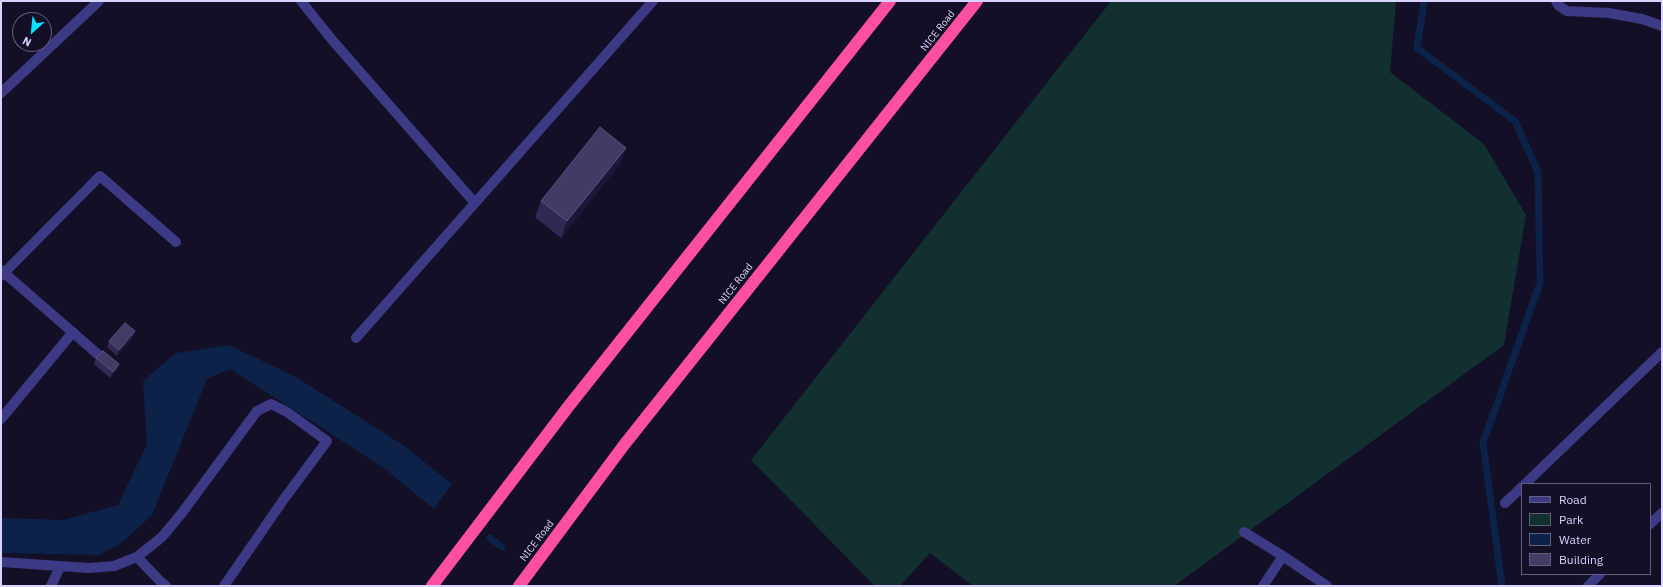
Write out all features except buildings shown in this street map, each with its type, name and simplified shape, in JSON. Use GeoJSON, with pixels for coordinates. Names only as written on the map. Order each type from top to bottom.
{"type":"FeatureCollection","features":[{"type":"Feature","properties":{"kind":"highway"},"geometry":{"type":"LineString","coordinates":[[432,586],[573,401],[890,1]]}},
{"type":"Feature","properties":{"kind":"highway","name":"NICE Road"},"geometry":{"type":"LineString","coordinates":[[518,586],[624,445],[977,1]]}},
{"type":"Feature","properties":{"kind":"street"},"geometry":{"type":"LineString","coordinates":[[1,93],[99,1]]}},
{"type":"Feature","properties":{"kind":"street"},"geometry":{"type":"LineString","coordinates":[[302,1],[334,41],[475,203]]}},
{"type":"Feature","properties":{"kind":"street"},"geometry":{"type":"LineString","coordinates":[[356,338],[653,1]]}},
{"type":"Feature","properties":{"kind":"street"},"geometry":{"type":"LineString","coordinates":[[1556,1],[1558,5],[1568,11],[1609,13],[1642,19],[1662,26]]}},
{"type":"Feature","properties":{"kind":"street"},"geometry":{"type":"LineString","coordinates":[[101,356],[2,273],[100,176],[176,242]]}},
{"type":"Feature","properties":{"kind":"street"},"geometry":{"type":"LineString","coordinates":[[1,419],[73,332]]}},
{"type":"Feature","properties":{"kind":"street"},"geometry":{"type":"LineString","coordinates":[[1526,483],[1662,352]]}},
{"type":"Feature","properties":{"kind":"street"},"geometry":{"type":"LineString","coordinates":[[1,562],[89,568],[114,566],[137,557],[162,537],[182,513],[257,411],[270,404],[288,412],[327,441],[284,499],[224,586]]}},
{"type":"Feature","properties":{"kind":"street"},"geometry":{"type":"LineString","coordinates":[[1505,503],[1521,488]]}},
{"type":"Feature","properties":{"kind":"street"},"geometry":{"type":"LineString","coordinates":[[1651,523],[1662,513]]}},
{"type":"Feature","properties":{"kind":"street"},"geometry":{"type":"LineString","coordinates":[[1244,532],[1327,586]]}},
{"type":"Feature","properties":{"kind":"street"},"geometry":{"type":"LineString","coordinates":[[1263,586],[1283,556]]}},
{"type":"Feature","properties":{"kind":"street"},"geometry":{"type":"LineString","coordinates":[[137,557],[166,586]]}},
{"type":"Feature","properties":{"kind":"street"},"geometry":{"type":"LineString","coordinates":[[51,586],[60,567]]}},
{"type":"Feature","properties":{"kind":"street"},"geometry":{"type":"LineString","coordinates":[[1588,586],[1599,575]]}},
{"type":"Feature","properties":{"kind":"green space"},"geometry":{"type":"Polygon","coordinates":[[[1111,1],[1396,1],[1390,72],[1484,144],[1526,215],[1504,345],[1174,586],[973,586],[930,553],[900,586],[875,586],[751,460],[1111,1]]]}},
{"type":"Feature","properties":{"kind":"water"},"geometry":{"type":"Polygon","coordinates":[[[229,345],[296,377],[403,445],[452,484],[434,509],[384,468],[230,369],[207,379],[152,515],[124,541],[100,555],[1,553],[1,518],[63,520],[118,505],[147,444],[143,381],[176,353],[229,345]]]}},
{"type":"Feature","properties":{"kind":"waterway"},"geometry":{"type":"LineString","coordinates":[[1424,1],[1417,48],[1515,121],[1538,172],[1540,283],[1483,443],[1502,586]]}},
{"type":"Feature","properties":{"kind":"waterway"},"geometry":{"type":"LineString","coordinates":[[490,538],[502,547]]}}]}
